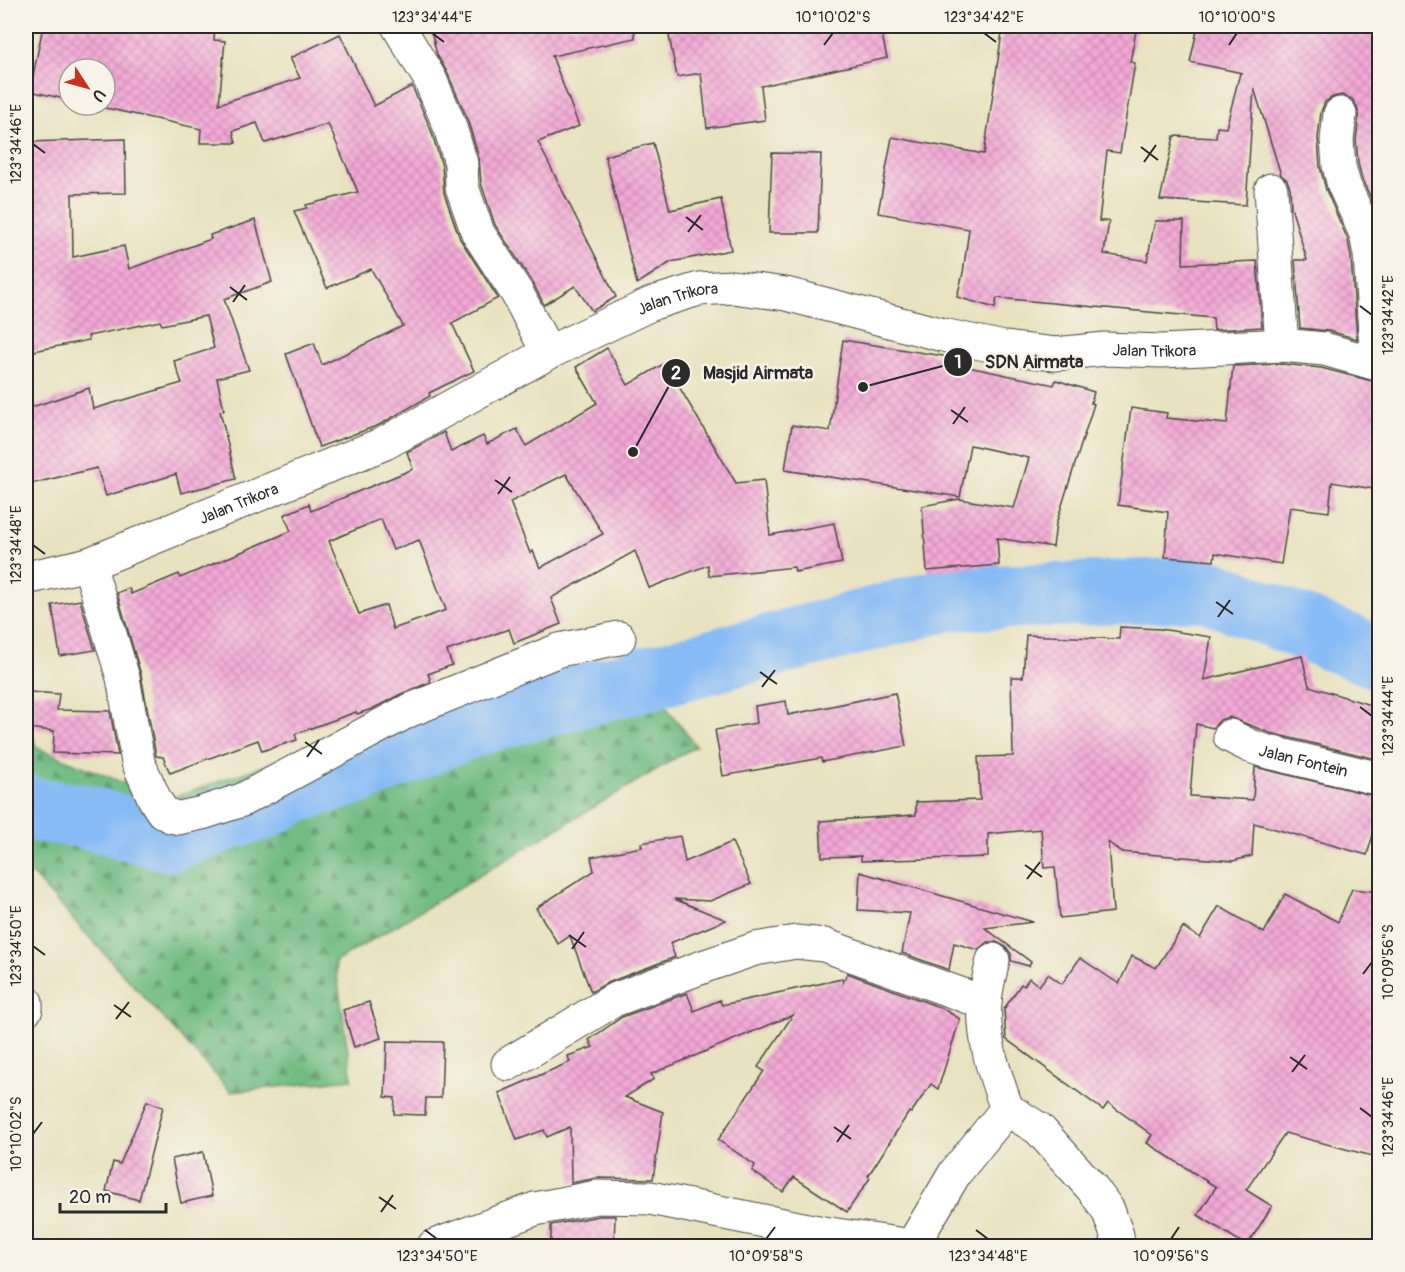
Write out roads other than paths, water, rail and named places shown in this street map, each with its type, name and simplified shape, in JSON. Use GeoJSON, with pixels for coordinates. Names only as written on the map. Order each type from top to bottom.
{"type":"FeatureCollection","features":[{"type":"Feature","properties":{"kind":"street"},"geometry":{"type":"LineString","coordinates":[[398,26],[430,79],[449,124],[461,163],[462,187],[478,233],[517,293],[548,353]]}},
{"type":"Feature","properties":{"kind":"street"},"geometry":{"type":"LineString","coordinates":[[1340,114],[1337,140],[1339,166],[1344,185],[1366,234],[1370,255],[1378,364]]}},
{"type":"Feature","properties":{"kind":"street"},"geometry":{"type":"LineString","coordinates":[[1271,190],[1282,345]]}},
{"type":"Feature","properties":{"kind":"street","name":"Jalan Trikora"},"geometry":{"type":"LineString","coordinates":[[26,578],[88,564],[385,443],[548,353],[653,303],[699,289],[732,287],[786,294],[943,335],[994,346],[1055,354],[1105,349],[1162,351],[1282,345],[1323,349],[1378,364]]}},
{"type":"Feature","properties":{"kind":"street"},"geometry":{"type":"LineString","coordinates":[[88,564],[123,678],[138,762],[162,811],[179,818],[242,800],[408,711],[559,650],[619,638]]}},
{"type":"Feature","properties":{"kind":"street","name":"Jalan Fontein"},"geometry":{"type":"LineString","coordinates":[[1230,736],[1265,751],[1380,779]]}},
{"type":"Feature","properties":{"kind":"street"},"geometry":{"type":"LineString","coordinates":[[508,1064],[614,1000],[755,949],[796,942],[824,945],[985,1003]]}},
{"type":"Feature","properties":{"kind":"street"},"geometry":{"type":"LineString","coordinates":[[993,960],[985,1003],[985,1024],[990,1063],[1007,1109],[1039,1129],[1092,1188],[1108,1210],[1117,1235],[1118,1246]]}},
{"type":"Feature","properties":{"kind":"street"},"geometry":{"type":"LineString","coordinates":[[26,1002],[26,1009]]}},
{"type":"Feature","properties":{"kind":"street"},"geometry":{"type":"LineString","coordinates":[[434,1246],[535,1209],[597,1197],[650,1198],[823,1233],[912,1246],[955,1173],[1007,1109]]}},
{"type":"Feature","properties":{"kind":"waterway"},"geometry":{"type":"LineString","coordinates":[[26,806],[29,809],[83,816],[170,840],[263,808],[292,792],[362,771],[475,724],[947,599],[1204,589],[1380,658]]}},
{"type":"Feature","properties":{"kind":"place","name":"SDN Airmata"},"geometry":{"type":"Point","coordinates":[863,387]}},
{"type":"Feature","properties":{"kind":"place","name":"Masjid Airmata"},"geometry":{"type":"Point","coordinates":[633,452]}}]}
